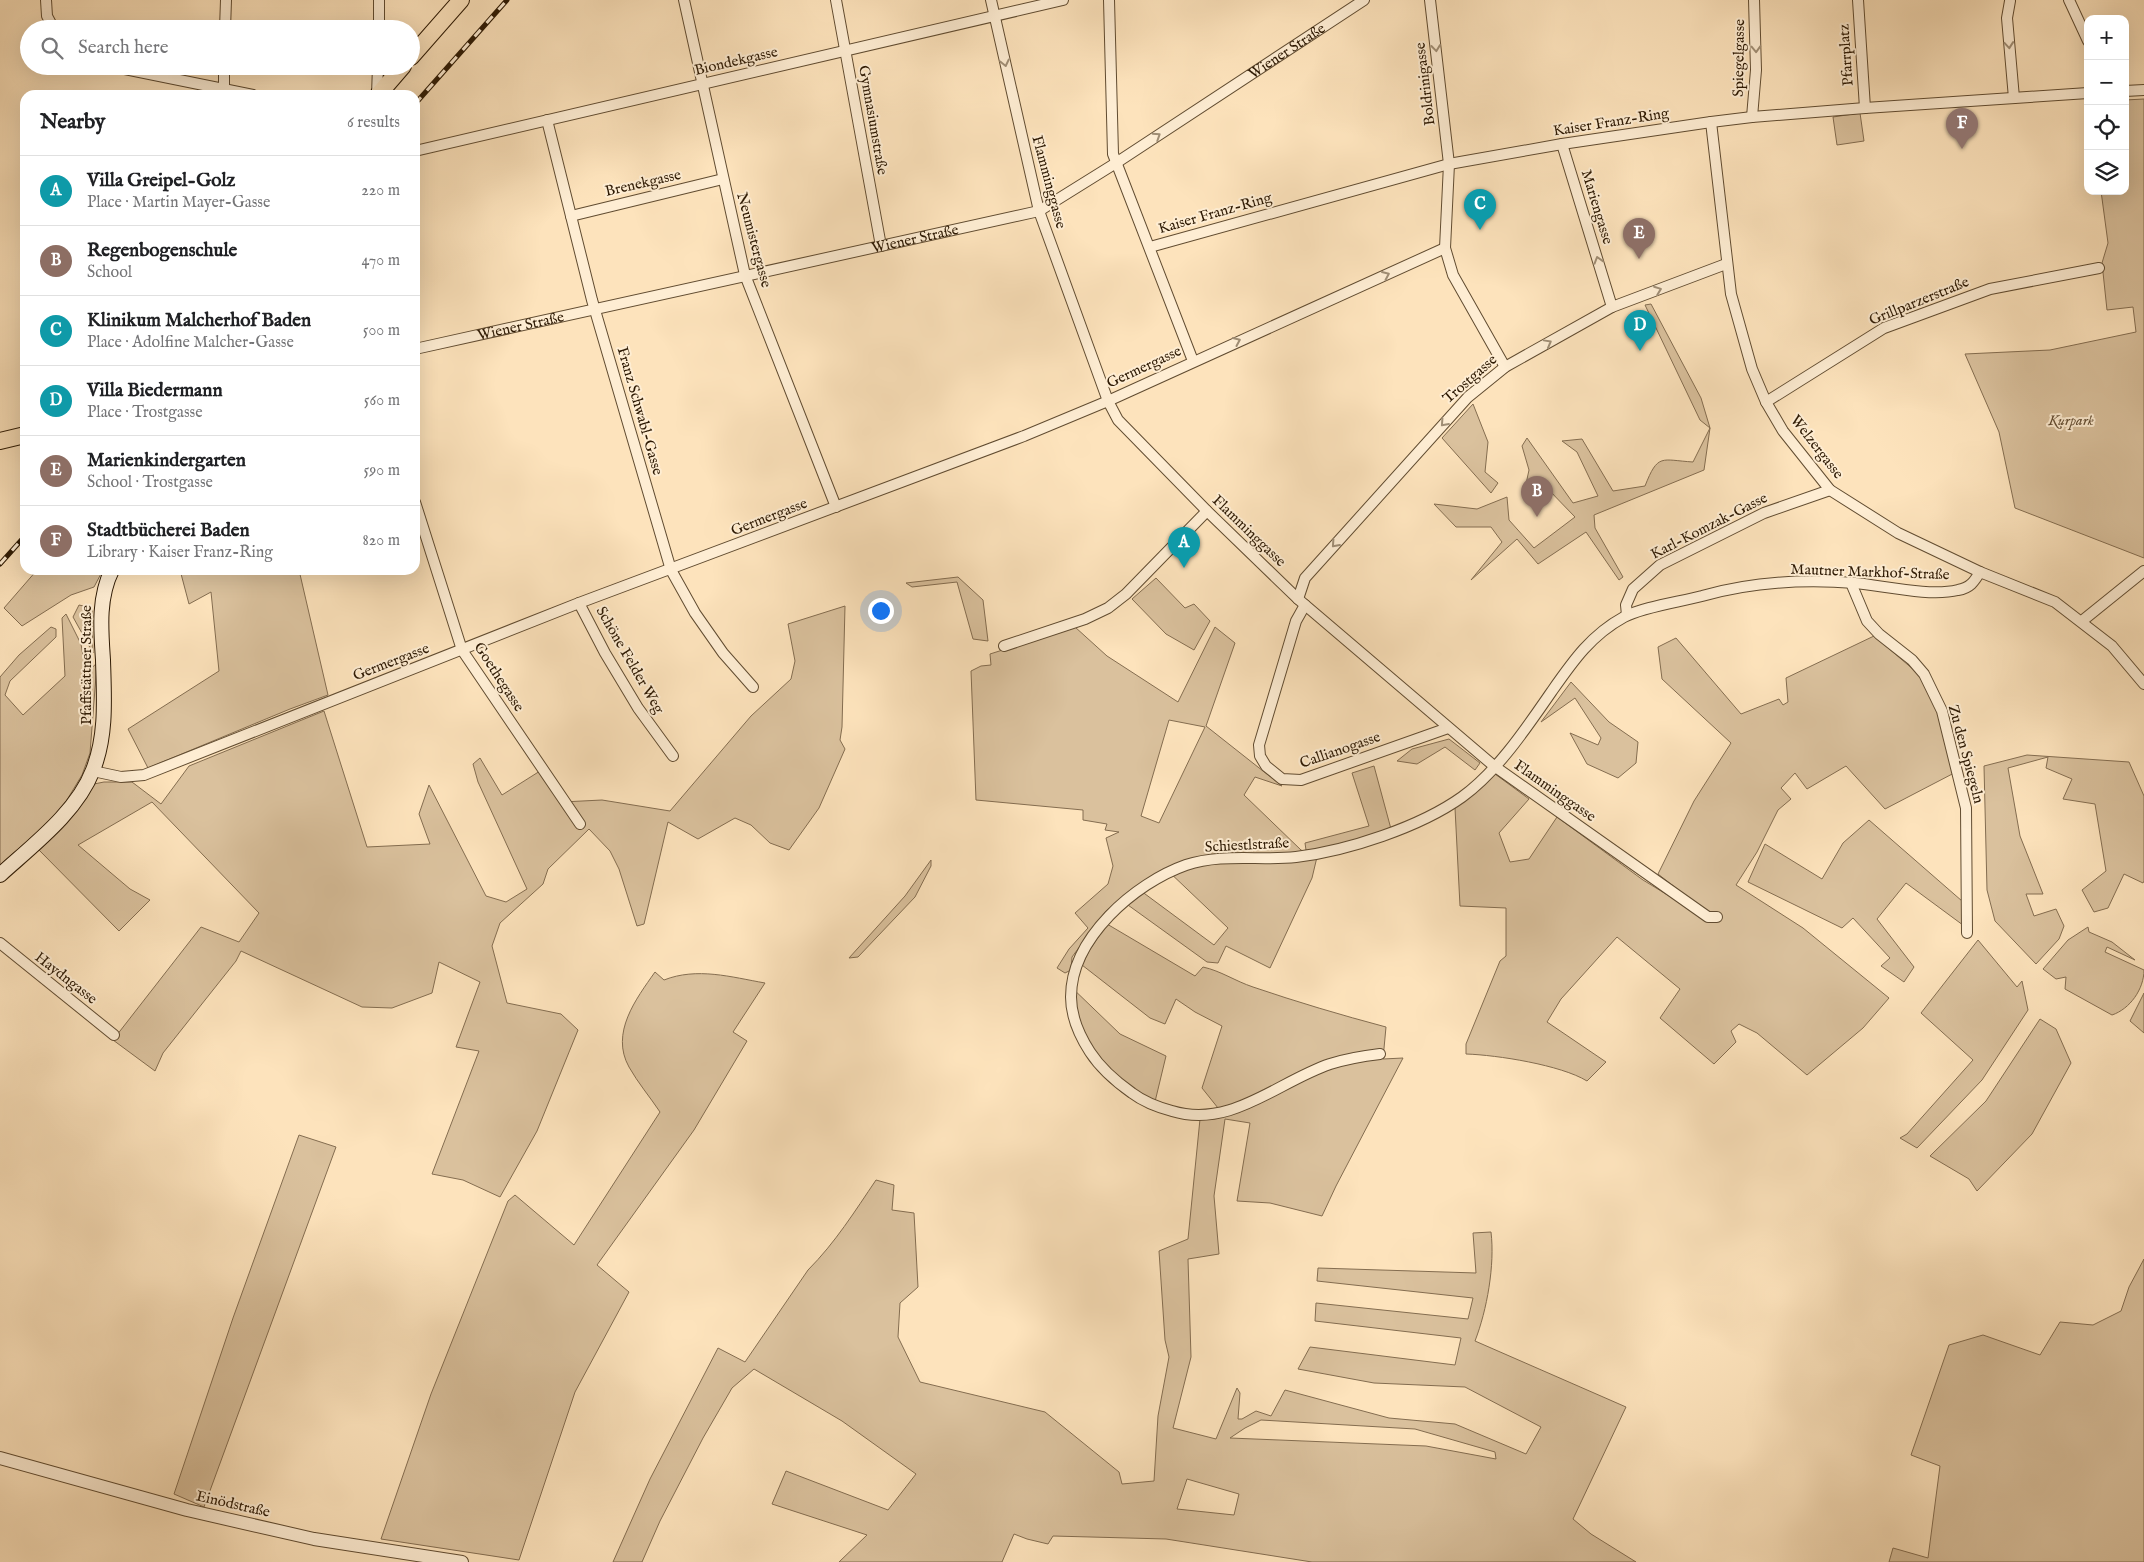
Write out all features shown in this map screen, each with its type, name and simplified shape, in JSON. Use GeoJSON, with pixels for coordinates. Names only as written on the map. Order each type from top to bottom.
{"type":"FeatureCollection","features":[{"type":"Feature","properties":{"kind":"main road"},"geometry":{"type":"LineString","coordinates":[[420,47],[461,0]]}},
{"type":"Feature","properties":{"kind":"main road"},"geometry":{"type":"LineString","coordinates":[[382,90],[395,75]]}},
{"type":"Feature","properties":{"kind":"main road"},"geometry":{"type":"LineString","coordinates":[[0,441],[20,436]]}},
{"type":"Feature","properties":{"kind":"main road","name":"Pfaffstättner Straße"},"geometry":{"type":"LineString","coordinates":[[0,874],[56,825],[73,804],[93,771],[103,728],[105,699],[101,623],[102,596],[110,575]]}},
{"type":"Feature","properties":{"kind":"street"},"geometry":{"type":"LineString","coordinates":[[46,0],[47,16],[49,20]]}},
{"type":"Feature","properties":{"kind":"street"},"geometry":{"type":"LineString","coordinates":[[225,20],[226,0]]}},
{"type":"Feature","properties":{"kind":"street"},"geometry":{"type":"LineString","coordinates":[[378,20],[379,0]]}},
{"type":"Feature","properties":{"kind":"street","name":"Neumistergasse"},"geometry":{"type":"LineString","coordinates":[[684,0],[745,275],[836,507]]}},
{"type":"Feature","properties":{"kind":"street","name":"Gymnasiumstraße"},"geometry":{"type":"LineString","coordinates":[[836,0],[881,246]]}},
{"type":"Feature","properties":{"kind":"street","name":"Flamminggasse"},"geometry":{"type":"LineString","coordinates":[[991,0],[1039,211],[1108,401],[1118,420],[1207,511],[1301,602],[1448,728],[1494,766],[1708,917],[1717,916]]}},
{"type":"Feature","properties":{"kind":"street","name":"Biondekgasse"},"geometry":{"type":"LineString","coordinates":[[420,150],[1063,0]]}},
{"type":"Feature","properties":{"kind":"street"},"geometry":{"type":"LineString","coordinates":[[1109,0],[1113,154],[1193,361]]}},
{"type":"Feature","properties":{"kind":"street","name":"Wiener Straße"},"geometry":{"type":"LineString","coordinates":[[420,348],[1039,211],[1116,163],[1364,0]]}},
{"type":"Feature","properties":{"kind":"street","name":"Boldrinigasse"},"geometry":{"type":"LineString","coordinates":[[1430,0],[1449,164],[1445,248],[1453,275],[1505,366]]}},
{"type":"Feature","properties":{"kind":"street","name":"Spiegelgasse"},"geometry":{"type":"LineString","coordinates":[[1752,117],[1756,70],[1754,0]]}},
{"type":"Feature","properties":{"kind":"street","name":"Pfarrplatz"},"geometry":{"type":"LineString","coordinates":[[1858,0],[1864,108]]}},
{"type":"Feature","properties":{"kind":"street"},"geometry":{"type":"LineString","coordinates":[[2068,0],[2084,33]]}},
{"type":"Feature","properties":{"kind":"street"},"geometry":{"type":"LineString","coordinates":[[2010,1],[2007,18],[2014,98]]}},
{"type":"Feature","properties":{"kind":"street"},"geometry":{"type":"LineString","coordinates":[[153,75],[224,90],[224,75]]}},
{"type":"Feature","properties":{"kind":"street"},"geometry":{"type":"LineString","coordinates":[[378,75],[378,90]]}},
{"type":"Feature","properties":{"kind":"street"},"geometry":{"type":"LineString","coordinates":[[2129,91],[2144,90]]}},
{"type":"Feature","properties":{"kind":"street","name":"Kaiser Franz-Ring"},"geometry":{"type":"LineString","coordinates":[[1150,247],[1449,164],[1562,144],[1752,117],[2084,93]]}},
{"type":"Feature","properties":{"kind":"street","name":"Franz Schwabl-Gasse"},"geometry":{"type":"LineString","coordinates":[[547,120],[594,310],[671,570],[695,613],[723,653],[753,687]]}},
{"type":"Feature","properties":{"kind":"street","name":"Welzergasse"},"geometry":{"type":"LineString","coordinates":[[1711,122],[1726,264],[1731,294],[1752,368],[1766,402],[1783,431],[1830,490],[1898,532],[1980,572],[2055,602],[2112,646],[2144,684]]}},
{"type":"Feature","properties":{"kind":"street","name":"Mariengasse"},"geometry":{"type":"LineString","coordinates":[[1562,144],[1612,307]]}},
{"type":"Feature","properties":{"kind":"street","name":"Brenekgasse"},"geometry":{"type":"LineString","coordinates":[[571,216],[723,179]]}},
{"type":"Feature","properties":{"kind":"street","name":"Germergasse"},"geometry":{"type":"LineString","coordinates":[[93,771],[122,777],[144,775],[579,603],[1024,436],[1108,401],[1445,248]]}},
{"type":"Feature","properties":{"kind":"street","name":"Trostgasse"},"geometry":{"type":"LineString","coordinates":[[1259,745],[1301,602],[1305,578],[1468,397],[1505,366],[1612,307],[1726,264]]}},
{"type":"Feature","properties":{"kind":"street","name":"Grillparzerstraße"},"geometry":{"type":"LineString","coordinates":[[1766,402],[1884,328],[1990,289],[2099,268]]}},
{"type":"Feature","properties":{"kind":"street","name":"Karl-Komzak-Gasse"},"geometry":{"type":"LineString","coordinates":[[1628,615],[1626,605],[1633,589],[1660,565],[1764,513],[1830,490]]}},
{"type":"Feature","properties":{"kind":"street"},"geometry":{"type":"LineString","coordinates":[[1004,646],[1085,619],[1108,608],[1126,594],[1207,511]]}},
{"type":"Feature","properties":{"kind":"street","name":"Goethegasse"},"geometry":{"type":"LineString","coordinates":[[420,518],[462,650],[580,824]]}},
{"type":"Feature","properties":{"kind":"street"},"geometry":{"type":"LineString","coordinates":[[2082,621],[2144,571]]}},
{"type":"Feature","properties":{"kind":"street","name":"Mautner Markhof-Straße"},"geometry":{"type":"LineString","coordinates":[[1494,766],[1524,730],[1583,648],[1607,627],[1628,615],[1730,588],[1774,583],[1851,583],[1930,591],[1958,590],[1972,584],[1980,572]]}},
{"type":"Feature","properties":{"kind":"street","name":"Zu den Spiegeln"},"geometry":{"type":"LineString","coordinates":[[1851,583],[1867,621],[1878,634],[1912,660],[1924,674],[1942,711],[1966,808],[1966,933]]}},
{"type":"Feature","properties":{"kind":"street","name":"Schöne Felder Weg"},"geometry":{"type":"LineString","coordinates":[[579,603],[605,653],[638,708],[673,756]]}},
{"type":"Feature","properties":{"kind":"street","name":"Callianogasse"},"geometry":{"type":"LineString","coordinates":[[1259,745],[1260,756],[1266,766],[1282,778],[1301,780],[1448,728]]}},
{"type":"Feature","properties":{"kind":"street","name":"Schiestlstraße"},"geometry":{"type":"LineString","coordinates":[[1380,1054],[1328,1065],[1237,1109],[1211,1115],[1184,1115],[1140,1099],[1096,1062],[1077,1028],[1071,994],[1074,979],[1081,957],[1096,930],[1136,892],[1166,874],[1189,864],[1217,858],[1295,857],[1319,853],[1389,834],[1433,814],[1462,797],[1494,766]]}},
{"type":"Feature","properties":{"kind":"street","name":"Haydngasse"},"geometry":{"type":"LineString","coordinates":[[0,943],[114,1035]]}},
{"type":"Feature","properties":{"kind":"street","name":"Einödstraße"},"geometry":{"type":"LineString","coordinates":[[0,1458],[187,1510],[304,1537],[462,1562]]}},
{"type":"Feature","properties":{"kind":"green space","name":"Kurpark"},"geometry":{"type":"Polygon","coordinates":[[[2144,99],[2144,558],[2015,508],[1999,432],[1965,354],[2050,350],[2136,332],[2133,307],[2107,310],[2102,263],[2108,243],[2102,195],[2129,195],[2129,100],[2144,99]]]}},
{"type":"Feature","properties":{"kind":"green space"},"geometry":{"type":"Polygon","coordinates":[[[1860,113],[1864,141],[1837,145],[1833,117],[1860,113]]]}},
{"type":"Feature","properties":{"kind":"green space"},"geometry":{"type":"Polygon","coordinates":[[[1651,304],[1701,398],[1710,428],[1700,420],[1645,305],[1651,304]]]}},
{"type":"Feature","properties":{"kind":"green space"},"geometry":{"type":"Polygon","coordinates":[[[1473,404],[1488,442],[1485,472],[1498,483],[1491,493],[1442,438],[1473,404]]]}},
{"type":"Feature","properties":{"kind":"green space"},"geometry":{"type":"Polygon","coordinates":[[[1710,428],[1704,470],[1594,515],[1595,528],[1623,577],[1619,580],[1586,532],[1538,564],[1517,539],[1471,580],[1502,542],[1491,527],[1456,527],[1434,504],[1477,509],[1507,497],[1509,520],[1534,548],[1575,517],[1546,487],[1524,493],[1529,470],[1522,446],[1527,438],[1573,503],[1598,496],[1577,452],[1562,441],[1582,439],[1613,491],[1645,486],[1653,468],[1662,461],[1693,462],[1710,428]]]}},
{"type":"Feature","properties":{"kind":"green space"},"geometry":{"type":"Polygon","coordinates":[[[33,575],[100,575],[94,587],[71,595],[22,626],[4,608],[33,575]]]}},
{"type":"Feature","properties":{"kind":"green space"},"geometry":{"type":"Polygon","coordinates":[[[181,575],[300,575],[328,695],[148,768],[128,729],[219,671],[211,592],[189,604],[181,575]]]}},
{"type":"Feature","properties":{"kind":"green space"},"geometry":{"type":"Polygon","coordinates":[[[958,577],[983,600],[988,641],[973,639],[957,582],[912,587],[906,583],[958,577]]]}},
{"type":"Feature","properties":{"kind":"green space"},"geometry":{"type":"Polygon","coordinates":[[[1156,578],[1185,608],[1194,604],[1210,621],[1194,650],[1166,634],[1132,599],[1156,578]]]}},
{"type":"Feature","properties":{"kind":"green space"},"geometry":{"type":"Polygon","coordinates":[[[79,605],[92,608],[93,653],[73,617],[79,605]]]}},
{"type":"Feature","properties":{"kind":"green space"},"geometry":{"type":"Polygon","coordinates":[[[845,606],[842,727],[840,740],[845,749],[819,808],[789,850],[770,843],[751,825],[735,818],[698,839],[668,822],[644,924],[637,926],[619,869],[610,851],[589,829],[548,869],[543,884],[500,923],[492,946],[507,1003],[561,1014],[578,1030],[537,1131],[500,1197],[463,1180],[432,1174],[479,1051],[456,1047],[480,982],[439,962],[432,993],[392,1008],[362,1007],[241,951],[236,961],[163,1053],[155,1071],[113,1040],[201,927],[239,942],[259,913],[152,802],[78,845],[130,889],[150,900],[119,931],[39,850],[73,815],[94,784],[132,782],[161,804],[189,766],[324,711],[367,847],[430,844],[419,814],[429,785],[486,896],[506,902],[527,889],[478,782],[473,764],[480,758],[502,795],[540,771],[562,802],[602,800],[670,811],[751,716],[791,679],[795,661],[788,624],[845,606]]]}},
{"type":"Feature","properties":{"kind":"green space"},"geometry":{"type":"Polygon","coordinates":[[[66,614],[81,644],[86,673],[97,663],[90,753],[82,775],[59,813],[0,865],[0,677],[19,655],[51,627],[56,629],[56,637],[10,681],[5,695],[23,715],[65,676],[62,618],[66,614]]]}},
{"type":"Feature","properties":{"kind":"green space"},"geometry":{"type":"Polygon","coordinates":[[[1075,627],[1107,656],[1178,702],[1215,627],[1235,643],[1206,726],[1282,786],[1255,777],[1244,795],[1301,850],[1317,857],[1312,878],[1270,968],[1226,946],[1218,963],[1207,962],[1121,900],[1106,911],[1072,957],[1071,970],[1065,973],[1057,968],[1069,949],[1088,928],[1075,913],[1108,884],[1113,866],[1106,838],[1119,832],[1105,830],[1107,824],[1083,820],[1083,810],[976,800],[971,671],[981,666],[991,665],[990,654],[1075,627]],[[1169,720],[1141,816],[1159,823],[1205,727],[1169,720]],[[1166,869],[1137,888],[1214,945],[1228,928],[1166,869]]]}},
{"type":"Feature","properties":{"kind":"green space"},"geometry":{"type":"Polygon","coordinates":[[[1874,636],[1921,676],[1940,714],[1958,771],[1885,809],[1846,766],[1807,789],[1795,773],[1781,788],[1791,799],[1778,810],[1757,852],[1736,885],[1803,928],[1889,998],[1863,1028],[1807,1075],[1757,1033],[1739,1024],[1731,1031],[1736,1042],[1714,1064],[1660,1018],[1680,989],[1617,937],[1561,999],[1547,1022],[1606,1062],[1587,1081],[1561,1070],[1528,1062],[1494,1056],[1466,1054],[1466,1044],[1500,961],[1506,956],[1506,908],[1460,906],[1455,808],[1491,771],[1529,799],[1499,833],[1510,862],[1529,859],[1557,817],[1643,880],[1684,905],[1690,899],[1658,874],[1694,801],[1731,743],[1662,679],[1658,647],[1676,638],[1741,714],[1779,699],[1783,705],[1788,702],[1786,678],[1874,636]]]}},
{"type":"Feature","properties":{"kind":"green space"},"geometry":{"type":"Polygon","coordinates":[[[1571,682],[1609,722],[1638,742],[1636,763],[1618,778],[1587,764],[1570,733],[1598,745],[1601,738],[1575,698],[1541,722],[1571,682]]]}},
{"type":"Feature","properties":{"kind":"green space"},"geometry":{"type":"Polygon","coordinates":[[[1449,739],[1480,763],[1475,770],[1445,747],[1417,764],[1397,761],[1412,749],[1449,739]]]}},
{"type":"Feature","properties":{"kind":"green space"},"geometry":{"type":"Polygon","coordinates":[[[2027,755],[2129,762],[2144,796],[2144,881],[2143,883],[2124,874],[2108,908],[2094,912],[2082,890],[2106,871],[2095,804],[2063,799],[2072,779],[2046,768],[2048,757],[2008,768],[2020,836],[2043,894],[2026,894],[2034,916],[2056,909],[2064,926],[2059,939],[2036,964],[1995,921],[1987,890],[1984,766],[2027,755]]]}},
{"type":"Feature","properties":{"kind":"green space"},"geometry":{"type":"Polygon","coordinates":[[[1374,766],[1391,829],[1350,843],[1309,852],[1306,850],[1305,843],[1369,826],[1352,773],[1374,766]]]}},
{"type":"Feature","properties":{"kind":"green space"},"geometry":{"type":"Polygon","coordinates":[[[1869,820],[1962,901],[1971,931],[1906,883],[1877,919],[1914,967],[1904,982],[1881,966],[1890,958],[1853,918],[1842,928],[1748,882],[1765,844],[1822,879],[1843,843],[1869,820]]]}},
{"type":"Feature","properties":{"kind":"green space"},"geometry":{"type":"Polygon","coordinates":[[[931,860],[931,866],[915,897],[858,957],[849,958],[905,896],[931,860]]]}},
{"type":"Feature","properties":{"kind":"green space"},"geometry":{"type":"Polygon","coordinates":[[[1107,924],[1195,976],[1203,967],[1270,993],[1386,1027],[1383,1059],[1403,1058],[1322,1216],[1270,1203],[1237,1201],[1250,1123],[1225,1119],[1214,1196],[1219,1254],[1188,1259],[1191,1357],[1173,1428],[1216,1439],[1237,1388],[1240,1393],[1238,1419],[1242,1419],[1256,1411],[1271,1416],[1285,1390],[1389,1418],[1455,1424],[1526,1454],[1541,1427],[1465,1387],[1374,1383],[1298,1369],[1310,1347],[1455,1365],[1461,1338],[1315,1321],[1316,1303],[1468,1319],[1473,1298],[1317,1281],[1318,1268],[1476,1273],[1473,1233],[1491,1232],[1492,1259],[1489,1287],[1475,1341],[1626,1407],[1573,1519],[1591,1534],[1636,1562],[1312,1562],[1166,1539],[1053,1536],[1048,1544],[1014,1534],[1002,1562],[839,1562],[867,1535],[772,1504],[786,1471],[888,1510],[916,1474],[842,1421],[754,1369],[732,1388],[703,1438],[660,1521],[642,1562],[613,1562],[650,1479],[718,1348],[745,1362],[808,1270],[836,1238],[876,1180],[894,1185],[892,1210],[914,1213],[918,1287],[900,1303],[898,1337],[920,1382],[1045,1412],[1119,1472],[1122,1484],[1154,1481],[1158,1416],[1169,1357],[1165,1340],[1159,1251],[1188,1239],[1200,1119],[1218,1108],[1202,1088],[1222,1026],[1195,1012],[1176,999],[1165,1024],[1150,1018],[1082,965],[1107,924]],[[1261,1420],[1230,1438],[1426,1446],[1496,1459],[1495,1452],[1415,1429],[1261,1420]],[[1187,1479],[1177,1509],[1234,1515],[1239,1494],[1187,1479]]]}},
{"type":"Feature","properties":{"kind":"green space"},"geometry":{"type":"Polygon","coordinates":[[[2088,927],[2089,932],[2112,942],[2135,960],[2107,947],[2105,952],[2144,970],[2142,984],[2135,997],[2125,1008],[2112,1015],[2065,989],[2066,977],[2056,979],[2043,969],[2068,940],[2088,927]]]}},
{"type":"Feature","properties":{"kind":"green space"},"geometry":{"type":"Polygon","coordinates":[[[1978,940],[2017,987],[2022,981],[2028,1010],[1982,1080],[1917,1148],[1900,1138],[1907,1134],[1973,1060],[1921,1013],[1978,940]]]}},
{"type":"Feature","properties":{"kind":"green space"},"geometry":{"type":"Polygon","coordinates":[[[655,972],[664,980],[689,974],[714,974],[765,983],[733,1032],[747,1041],[694,1130],[597,1265],[629,1292],[575,1392],[519,1560],[381,1539],[431,1394],[508,1201],[515,1195],[574,1245],[660,1112],[629,1067],[622,1042],[624,1029],[633,1005],[655,972]]]}},
{"type":"Feature","properties":{"kind":"green space"},"geometry":{"type":"Polygon","coordinates":[[[1067,983],[1120,1034],[1166,1056],[1153,1110],[1110,1083],[1088,1057],[1073,1027],[1068,1007],[1067,983]]]}},
{"type":"Feature","properties":{"kind":"green space"},"geometry":{"type":"Polygon","coordinates":[[[2144,993],[2144,1033],[2130,1021],[2144,993]]]}},
{"type":"Feature","properties":{"kind":"green space"},"geometry":{"type":"Polygon","coordinates":[[[2040,1019],[2056,1029],[2071,1063],[2032,1134],[1977,1191],[1969,1179],[1930,1156],[1986,1101],[2040,1019]]]}},
{"type":"Feature","properties":{"kind":"green space"},"geometry":{"type":"Polygon","coordinates":[[[299,1135],[336,1147],[204,1507],[174,1494],[233,1318],[299,1135]]]}},
{"type":"Feature","properties":{"kind":"green space"},"geometry":{"type":"Polygon","coordinates":[[[2144,1259],[2144,1562],[1889,1562],[1893,1548],[1928,1558],[1940,1466],[1911,1455],[1949,1345],[1983,1335],[2040,1355],[2060,1322],[2093,1325],[2121,1311],[2129,1287],[2144,1259]]]}},
{"type":"Feature","properties":{"kind":"railway"},"geometry":{"type":"LineString","coordinates":[[420,98],[507,0]]}},
{"type":"Feature","properties":{"kind":"railway"},"geometry":{"type":"LineString","coordinates":[[0,564],[20,542]]}},
{"type":"Feature","properties":{"kind":"place","name":"Stadtbücherei Baden"},"geometry":{"type":"Point","coordinates":[1962,149]}},
{"type":"Feature","properties":{"kind":"place","name":"Klinikum Malcherhof Baden"},"geometry":{"type":"Point","coordinates":[1480,230]}},
{"type":"Feature","properties":{"kind":"place","name":"Marienkindergarten"},"geometry":{"type":"Point","coordinates":[1639,259]}},
{"type":"Feature","properties":{"kind":"place","name":"Villa Biedermann"},"geometry":{"type":"Point","coordinates":[1640,351]}},
{"type":"Feature","properties":{"kind":"place","name":"Regenbogenschule"},"geometry":{"type":"Point","coordinates":[1537,517]}},
{"type":"Feature","properties":{"kind":"place","name":"Villa Greipel-Golz"},"geometry":{"type":"Point","coordinates":[1184,568]}}]}
